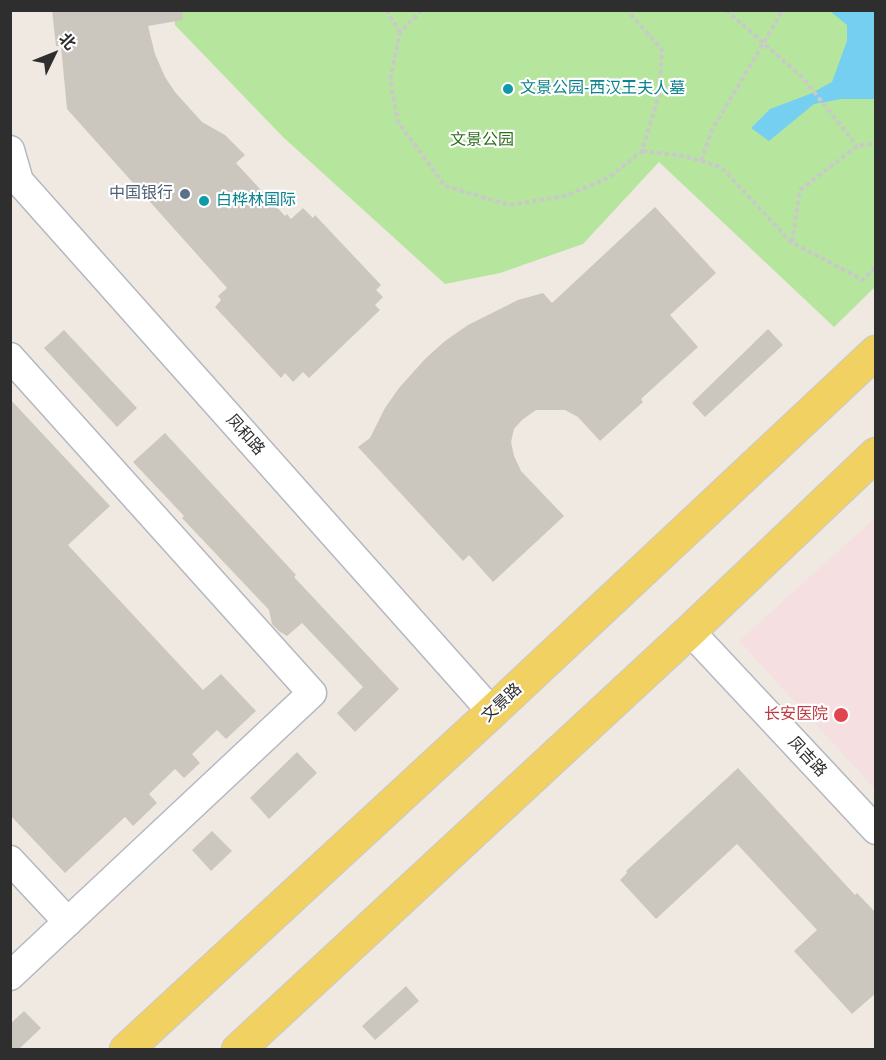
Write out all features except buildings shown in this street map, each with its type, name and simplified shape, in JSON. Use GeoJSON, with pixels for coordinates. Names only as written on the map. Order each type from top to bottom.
{"type":"FeatureCollection","features":[{"type":"Feature","properties":{"kind":"main road","name":"文景路"},"geometry":{"type":"LineString","coordinates":[[126,1050],[492,712],[876,352]]}},
{"type":"Feature","properties":{"kind":"main road"},"geometry":{"type":"LineString","coordinates":[[238,1050],[690,631],[876,454]]}},
{"type":"Feature","properties":{"kind":"street","name":"凤和路"},"geometry":{"type":"LineString","coordinates":[[10,150],[19,181],[492,712]]}},
{"type":"Feature","properties":{"kind":"street"},"geometry":{"type":"LineString","coordinates":[[10,357],[312,693],[10,976]]}},
{"type":"Feature","properties":{"kind":"street","name":"凤吉路"},"geometry":{"type":"LineString","coordinates":[[690,631],[876,830]]}},
{"type":"Feature","properties":{"kind":"street"},"geometry":{"type":"LineString","coordinates":[[10,860],[68,922]]}},
{"type":"Feature","properties":{"kind":"path"},"geometry":{"type":"LineString","coordinates":[[386,10],[400,32]]}},
{"type":"Feature","properties":{"kind":"path"},"geometry":{"type":"LineString","coordinates":[[422,10],[400,32],[390,80],[398,122],[445,186],[509,205],[565,195],[608,178],[642,151],[659,95],[662,50],[627,10]]}},
{"type":"Feature","properties":{"kind":"path"},"geometry":{"type":"LineString","coordinates":[[726,10],[803,78],[858,146]]}},
{"type":"Feature","properties":{"kind":"path"},"geometry":{"type":"LineString","coordinates":[[701,161],[712,130],[783,10]]}},
{"type":"Feature","properties":{"kind":"path"},"geometry":{"type":"LineString","coordinates":[[792,242],[800,190],[858,146],[876,143]]}},
{"type":"Feature","properties":{"kind":"path"},"geometry":{"type":"LineString","coordinates":[[642,151],[684,156],[721,167],[792,242],[863,280],[876,266]]}},
{"type":"Feature","properties":{"kind":"shaded area","name":"长安医院"},"geometry":{"type":"Polygon","coordinates":[[[875,518],[875,789],[739,641],[875,518]]]}},
{"type":"Feature","properties":{"kind":"green space","name":"文景公园"},"geometry":{"type":"Polygon","coordinates":[[[174,11],[875,11],[875,287],[834,327],[659,162],[583,244],[500,273],[445,284],[283,137],[175,25],[174,11]]]}},
{"type":"Feature","properties":{"kind":"water"},"geometry":{"type":"Polygon","coordinates":[[[830,11],[875,11],[875,99],[841,99],[814,104],[769,141],[751,128],[770,109],[810,94],[832,82],[847,41],[847,25],[830,11]]]}},
{"type":"Feature","properties":{"kind":"place","name":"文景公园-西汉王夫人墓"},"geometry":{"type":"Point","coordinates":[508,89]}},
{"type":"Feature","properties":{"kind":"place","name":"中国银行"},"geometry":{"type":"Point","coordinates":[185,194]}},
{"type":"Feature","properties":{"kind":"place","name":"白桦林国际"},"geometry":{"type":"Point","coordinates":[204,201]}},
{"type":"Feature","properties":{"kind":"place","name":"长安医院"},"geometry":{"type":"Point","coordinates":[841,715]}}]}
